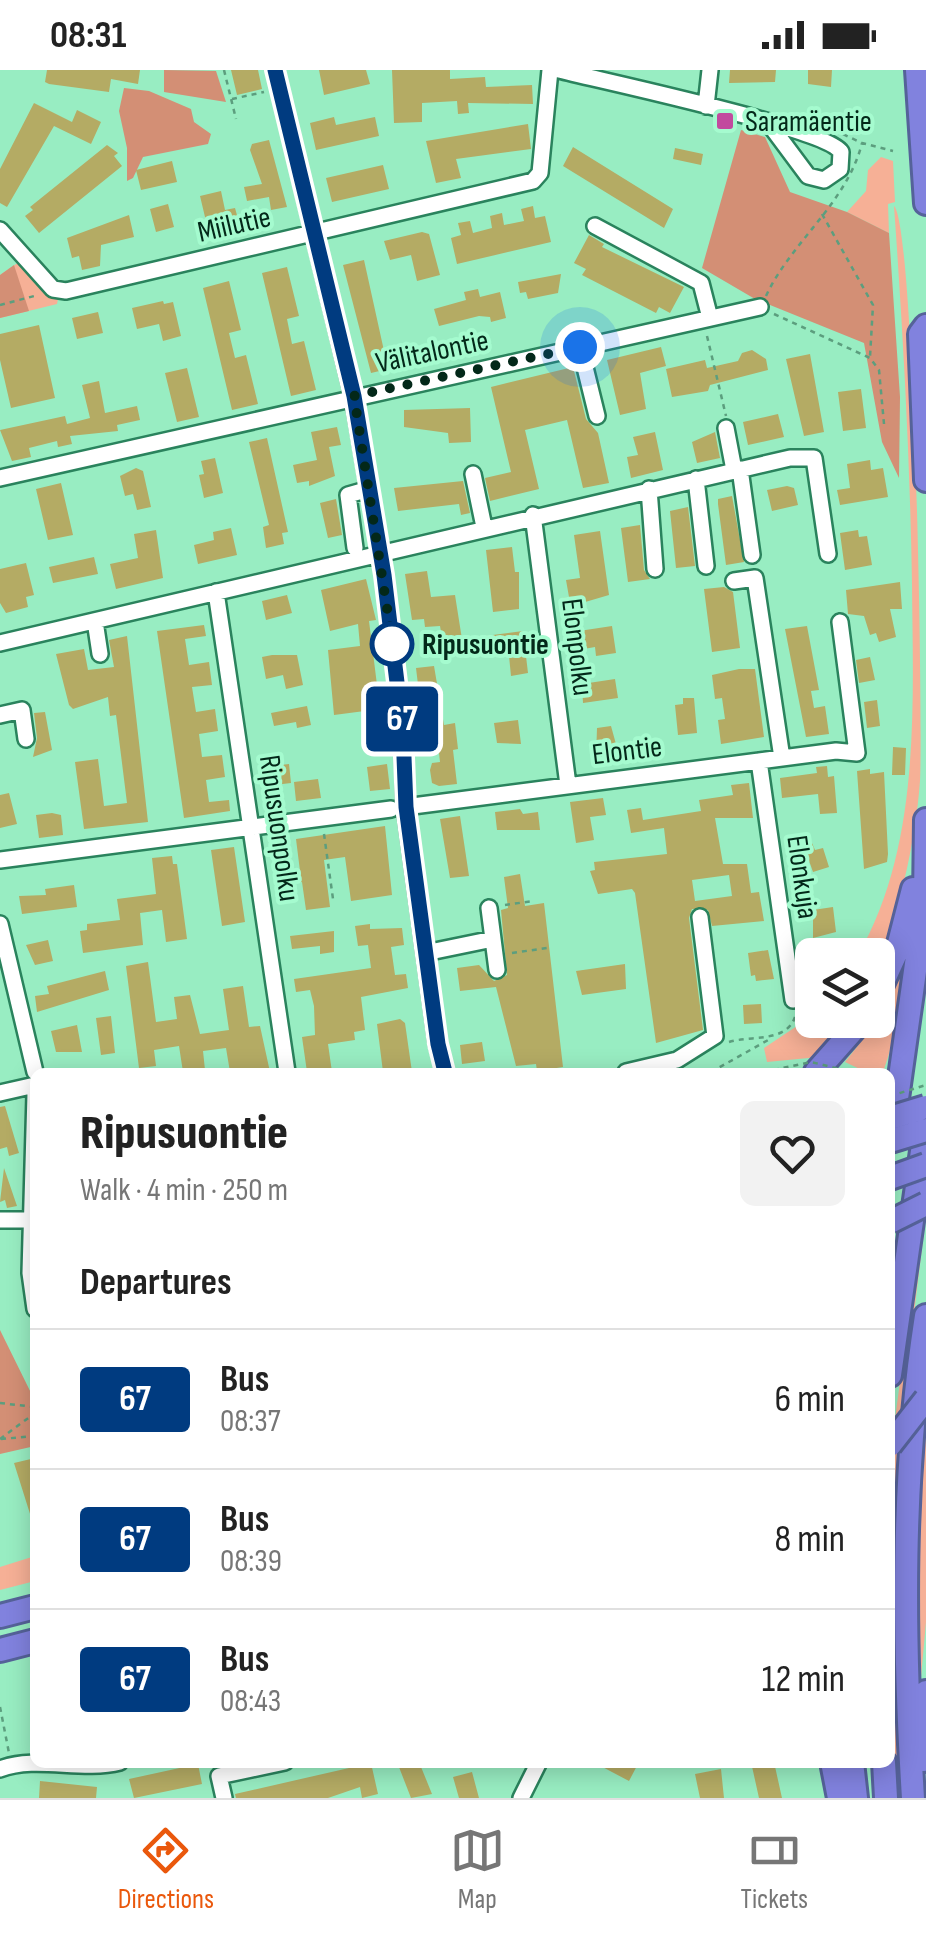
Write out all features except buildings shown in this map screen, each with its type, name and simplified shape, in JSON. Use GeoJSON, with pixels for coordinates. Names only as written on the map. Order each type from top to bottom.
{"type":"FeatureCollection","features":[{"type":"Feature","properties":{"kind":"highway"},"geometry":{"type":"LineString","coordinates":[[917,70],[926,202]]}},
{"type":"Feature","properties":{"kind":"highway"},"geometry":{"type":"LineString","coordinates":[[926,326],[920,334],[926,480]]}},
{"type":"Feature","properties":{"kind":"highway"},"geometry":{"type":"LineString","coordinates":[[895,949],[907,918],[926,818]]}},
{"type":"Feature","properties":{"kind":"highway"},"geometry":{"type":"LineString","coordinates":[[895,1112],[924,900],[926,818]]}},
{"type":"Feature","properties":{"kind":"highway"},"geometry":{"type":"LineString","coordinates":[[820,1068],[846,1038]]}},
{"type":"Feature","properties":{"kind":"highway"},"geometry":{"type":"LineString","coordinates":[[895,1116],[926,1107]]}},
{"type":"Feature","properties":{"kind":"highway"},"geometry":{"type":"LineString","coordinates":[[895,1141],[926,1127]]}},
{"type":"Feature","properties":{"kind":"highway"},"geometry":{"type":"LineString","coordinates":[[895,1340],[926,1127]]}},
{"type":"Feature","properties":{"kind":"highway"},"geometry":{"type":"LineString","coordinates":[[895,1176],[926,1165]]}},
{"type":"Feature","properties":{"kind":"highway"},"geometry":{"type":"LineString","coordinates":[[895,1220],[926,1204]]}},
{"type":"Feature","properties":{"kind":"highway"},"geometry":{"type":"LineString","coordinates":[[913,1798],[904,1544],[908,1461],[926,1316]]}},
{"type":"Feature","properties":{"kind":"highway"},"geometry":{"type":"LineString","coordinates":[[895,1438],[926,1399]]}},
{"type":"Feature","properties":{"kind":"highway"},"geometry":{"type":"LineString","coordinates":[[0,1616],[30,1608]]}},
{"type":"Feature","properties":{"kind":"highway"},"geometry":{"type":"LineString","coordinates":[[926,1692],[926,1798]]}},
{"type":"Feature","properties":{"kind":"highway"},"geometry":{"type":"LineString","coordinates":[[833,1768],[839,1798]]}},
{"type":"Feature","properties":{"kind":"highway"},"geometry":{"type":"LineString","coordinates":[[853,1768],[856,1798]]}},
{"type":"Feature","properties":{"kind":"highway"},"geometry":{"type":"LineString","coordinates":[[884,1768],[886,1798]]}},
{"type":"Feature","properties":{"kind":"street"},"geometry":{"type":"LineString","coordinates":[[275,70],[354,396],[380,553],[403,732],[398,808],[445,1068]]}},
{"type":"Feature","properties":{"kind":"street","name":"Miilutie"},"geometry":{"type":"LineString","coordinates":[[53,289],[66,290],[312,235],[533,181],[540,173],[550,70]]}},
{"type":"Feature","properties":{"kind":"street"},"geometry":{"type":"LineString","coordinates":[[560,70],[706,106],[837,144],[840,168],[824,180],[808,176],[770,125]]}},
{"type":"Feature","properties":{"kind":"street"},"geometry":{"type":"LineString","coordinates":[[706,106],[710,70]]}},
{"type":"Feature","properties":{"kind":"street"},"geometry":{"type":"LineString","coordinates":[[595,226],[700,283],[706,319]]}},
{"type":"Feature","properties":{"kind":"street"},"geometry":{"type":"LineString","coordinates":[[0,230],[53,289]]}},
{"type":"Feature","properties":{"kind":"street","name":"Välitalontie"},"geometry":{"type":"LineString","coordinates":[[0,478],[760,307]]}},
{"type":"Feature","properties":{"kind":"street"},"geometry":{"type":"LineString","coordinates":[[580,347],[597,416]]}},
{"type":"Feature","properties":{"kind":"street"},"geometry":{"type":"LineString","coordinates":[[726,428],[752,555]]}},
{"type":"Feature","properties":{"kind":"street"},"geometry":{"type":"LineString","coordinates":[[0,643],[484,526],[790,458],[814,458],[828,554]]}},
{"type":"Feature","properties":{"kind":"street"},"geometry":{"type":"LineString","coordinates":[[473,474],[484,526]]}},
{"type":"Feature","properties":{"kind":"street"},"geometry":{"type":"LineString","coordinates":[[696,479],[706,566]]}},
{"type":"Feature","properties":{"kind":"street"},"geometry":{"type":"LineString","coordinates":[[355,548],[348,495],[369,489]]}},
{"type":"Feature","properties":{"kind":"street"},"geometry":{"type":"LineString","coordinates":[[649,489],[656,569]]}},
{"type":"Feature","properties":{"kind":"street","name":"Elonpolku"},"geometry":{"type":"LineString","coordinates":[[533,515],[568,785]]}},
{"type":"Feature","properties":{"kind":"street"},"geometry":{"type":"LineString","coordinates":[[734,581],[755,578],[782,758]]}},
{"type":"Feature","properties":{"kind":"street","name":"Ripusuonpolku"},"geometry":{"type":"LineString","coordinates":[[216,592],[286,1068]]}},
{"type":"Feature","properties":{"kind":"street"},"geometry":{"type":"LineString","coordinates":[[95,621],[100,654]]}},
{"type":"Feature","properties":{"kind":"street","name":"Elontie"},"geometry":{"type":"LineString","coordinates":[[0,860],[782,758],[856,752],[840,622]]}},
{"type":"Feature","properties":{"kind":"street"},"geometry":{"type":"LineString","coordinates":[[0,715],[22,710],[26,740]]}},
{"type":"Feature","properties":{"kind":"street","name":"Elonkuja"},"geometry":{"type":"LineString","coordinates":[[759,761],[793,1000]]}},
{"type":"Feature","properties":{"kind":"street"},"geometry":{"type":"LineString","coordinates":[[425,953],[495,955],[488,908]]}},
{"type":"Feature","properties":{"kind":"street"},"geometry":{"type":"LineString","coordinates":[[639,1068],[697,1050],[715,1036],[700,918]]}},
{"type":"Feature","properties":{"kind":"street"},"geometry":{"type":"LineString","coordinates":[[0,924],[34,1068]]}},
{"type":"Feature","properties":{"kind":"street"},"geometry":{"type":"LineString","coordinates":[[895,1086],[901,1075]]}},
{"type":"Feature","properties":{"kind":"street"},"geometry":{"type":"LineString","coordinates":[[0,1094],[30,1086]]}},
{"type":"Feature","properties":{"kind":"street"},"geometry":{"type":"LineString","coordinates":[[0,1220],[30,1220]]}},
{"type":"Feature","properties":{"kind":"street"},"geometry":{"type":"LineString","coordinates":[[521,1798],[536,1768]]}},
{"type":"Feature","properties":{"kind":"street"},"geometry":{"type":"LineString","coordinates":[[217,1769],[224,1798]]}},
{"type":"Feature","properties":{"kind":"path"},"geometry":{"type":"LineString","coordinates":[[224,70],[236,119]]}},
{"type":"Feature","properties":{"kind":"path"},"geometry":{"type":"LineString","coordinates":[[231,99],[270,90]]}},
{"type":"Feature","properties":{"kind":"path"},"geometry":{"type":"LineString","coordinates":[[884,424],[878,370],[870,358],[760,307],[822,214],[850,181],[862,144],[893,151]]}},
{"type":"Feature","properties":{"kind":"path"},"geometry":{"type":"LineString","coordinates":[[822,214],[873,304],[870,358]]}},
{"type":"Feature","properties":{"kind":"path"},"geometry":{"type":"LineString","coordinates":[[0,305],[53,289]]}},
{"type":"Feature","properties":{"kind":"path"},"geometry":{"type":"LineString","coordinates":[[706,319],[726,428]]}},
{"type":"Feature","properties":{"kind":"path"},"geometry":{"type":"LineString","coordinates":[[322,818],[334,900]]}},
{"type":"Feature","properties":{"kind":"path"},"geometry":{"type":"LineString","coordinates":[[488,908],[533,901]]}},
{"type":"Feature","properties":{"kind":"path"},"geometry":{"type":"LineString","coordinates":[[495,955],[547,948]]}},
{"type":"Feature","properties":{"kind":"path"},"geometry":{"type":"LineString","coordinates":[[718,1068],[792,1025],[793,1000]]}},
{"type":"Feature","properties":{"kind":"path"},"geometry":{"type":"LineString","coordinates":[[724,1043],[756,1036],[771,1038]]}},
{"type":"Feature","properties":{"kind":"path"},"geometry":{"type":"LineString","coordinates":[[783,1068],[811,1062],[836,1068]]}},
{"type":"Feature","properties":{"kind":"path"},"geometry":{"type":"LineString","coordinates":[[895,1094],[926,1085]]}},
{"type":"Feature","properties":{"kind":"path"},"geometry":{"type":"LineString","coordinates":[[0,1403],[30,1406]]}},
{"type":"Feature","properties":{"kind":"path"},"geometry":{"type":"LineString","coordinates":[[0,1439],[30,1417]]}},
{"type":"Feature","properties":{"kind":"path"},"geometry":{"type":"LineString","coordinates":[[0,1439],[30,1436]]}},
{"type":"Feature","properties":{"kind":"path"},"geometry":{"type":"LineString","coordinates":[[0,1707],[6,1766]]}},
{"type":"Feature","properties":{"kind":"shaded area"},"geometry":{"type":"Polygon","coordinates":[[[164,70],[216,71],[226,102],[164,92],[164,70]]]}},
{"type":"Feature","properties":{"kind":"shaded area"},"geometry":{"type":"Polygon","coordinates":[[[124,88],[149,91],[191,109],[194,122],[211,134],[208,144],[143,157],[133,178],[127,181],[127,148],[119,111],[124,88]]]}},
{"type":"Feature","properties":{"kind":"shaded area"},"geometry":{"type":"Polygon","coordinates":[[[741,130],[765,137],[790,192],[847,212],[889,233],[900,397],[899,478],[882,442],[864,343],[755,299],[702,268],[741,130]]]}},
{"type":"Feature","properties":{"kind":"shaded area"},"geometry":{"type":"Polygon","coordinates":[[[881,157],[893,161],[895,202],[888,204],[889,233],[847,212],[866,191],[868,170],[881,157]]]}},
{"type":"Feature","properties":{"kind":"shaded area"},"geometry":{"type":"Polygon","coordinates":[[[894,206],[901,234],[912,381],[919,577],[920,781],[905,879],[889,938],[866,938],[893,868],[909,774],[913,630],[894,206]]]}},
{"type":"Feature","properties":{"kind":"shaded area"},"geometry":{"type":"Polygon","coordinates":[[[19,262],[58,299],[57,304],[0,318],[0,275],[19,262]]]}},
{"type":"Feature","properties":{"kind":"shaded area"},"geometry":{"type":"Polygon","coordinates":[[[14,265],[29,311],[0,318],[0,275],[14,265]]]}},
{"type":"Feature","properties":{"kind":"shaded area"},"geometry":{"type":"Polygon","coordinates":[[[905,964],[895,1028],[895,985],[905,964]]]}},
{"type":"Feature","properties":{"kind":"shaded area"},"geometry":{"type":"Polygon","coordinates":[[[795,1027],[795,1038],[835,1038],[819,1057],[767,1062],[764,1048],[795,1027]]]}},
{"type":"Feature","properties":{"kind":"shaded area"},"geometry":{"type":"Polygon","coordinates":[[[864,1038],[893,1038],[884,1068],[858,1068],[845,1062],[864,1038]]]}},
{"type":"Feature","properties":{"kind":"shaded area"},"geometry":{"type":"Polygon","coordinates":[[[926,1215],[902,1412],[895,1419],[922,1217],[926,1215]]]}},
{"type":"Feature","properties":{"kind":"shaded area"},"geometry":{"type":"Polygon","coordinates":[[[0,1330],[30,1391],[30,1447],[0,1454],[0,1330]]]}},
{"type":"Feature","properties":{"kind":"shaded area"},"geometry":{"type":"Polygon","coordinates":[[[926,1429],[926,1622],[920,1688],[914,1605],[926,1429]]]}},
{"type":"Feature","properties":{"kind":"shaded area"},"geometry":{"type":"Polygon","coordinates":[[[899,1450],[895,1607],[895,1452],[899,1450]]]}},
{"type":"Feature","properties":{"kind":"shaded area"},"geometry":{"type":"Polygon","coordinates":[[[30,1558],[30,1582],[0,1590],[0,1567],[30,1558]]]}},
{"type":"Feature","properties":{"kind":"shaded area"},"geometry":{"type":"Polygon","coordinates":[[[895,1663],[903,1798],[896,1798],[894,1768],[895,1663]]]}},
{"type":"Feature","properties":{"kind":"bus line","name":"67"},"geometry":{"type":"LineString","coordinates":[[275,70],[316,252],[354,396],[384,575],[403,732],[406,807],[444,1068]]}},
{"type":"Feature","properties":{"kind":"place","name":"Saramäentie"},"geometry":{"type":"Point","coordinates":[725,121]}},
{"type":"Feature","properties":{"kind":"place","name":"Ripusuontie"},"geometry":{"type":"Point","coordinates":[392,644]}},
{"type":"Feature","properties":{"kind":"route"},"geometry":{"type":"LineString","coordinates":[[392,644],[394,653],[354,396],[580,347]]}}]}
